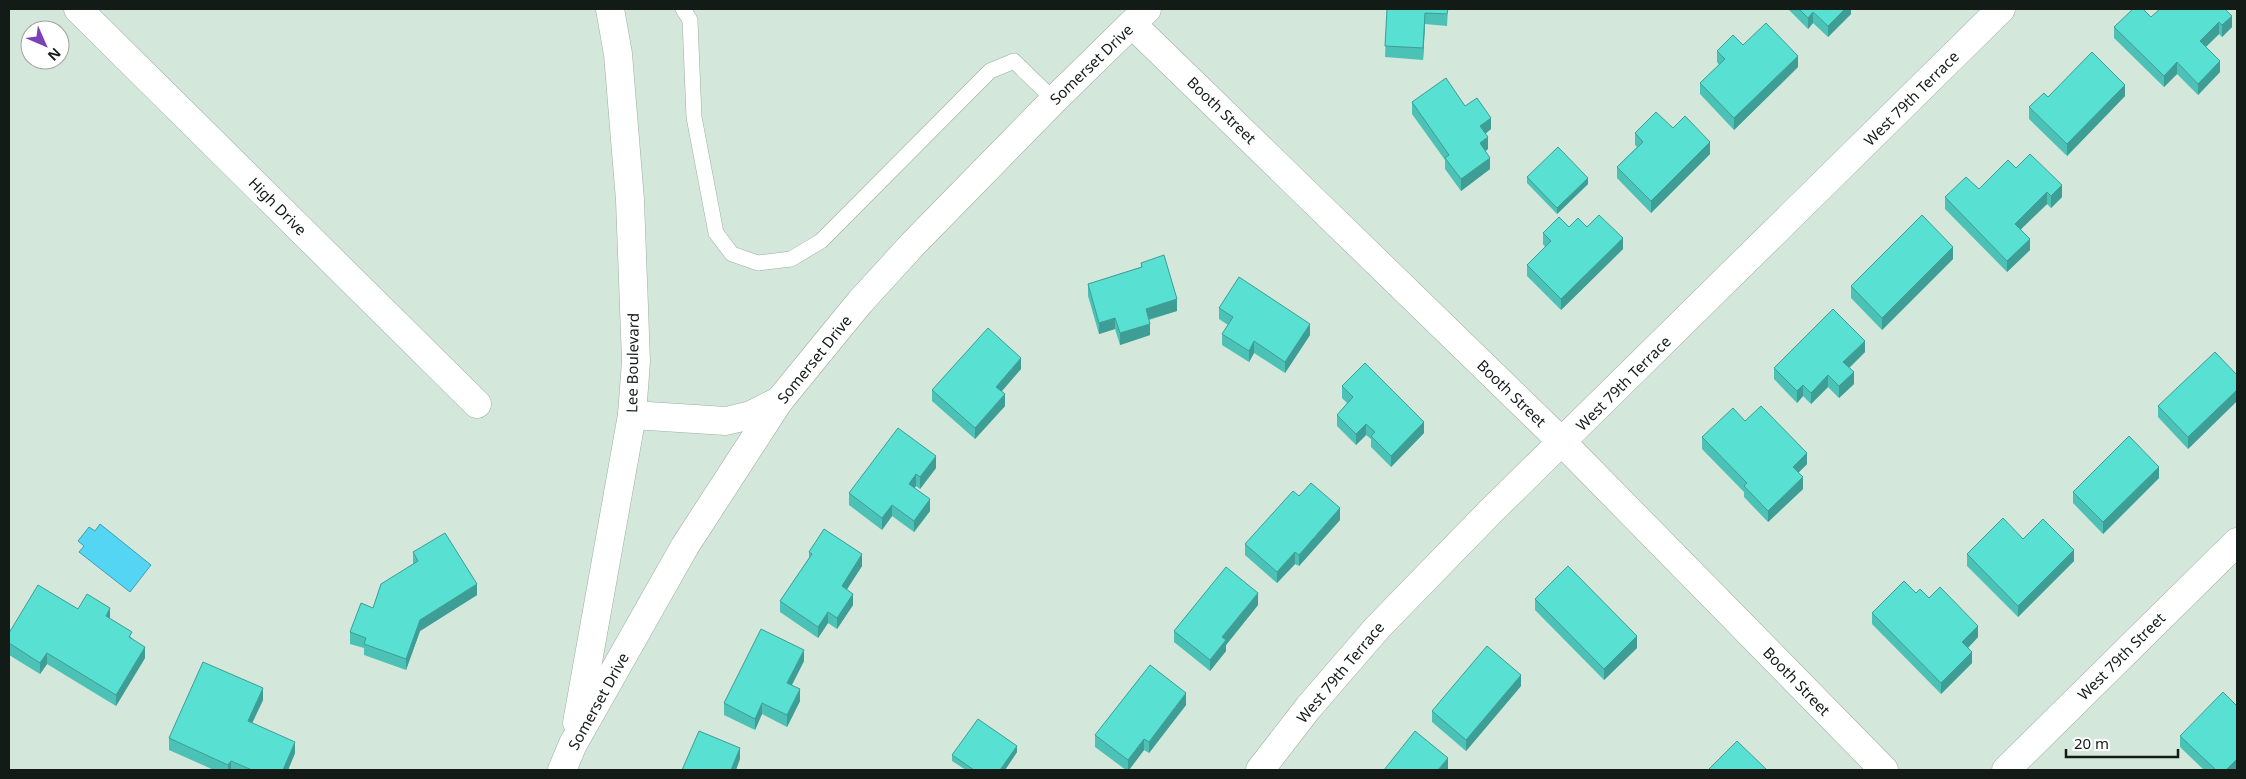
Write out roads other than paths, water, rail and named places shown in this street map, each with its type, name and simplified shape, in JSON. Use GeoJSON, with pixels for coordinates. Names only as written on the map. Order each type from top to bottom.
{"type":"FeatureCollection","features":[{"type":"Feature","properties":{"kind":"street","name":"High Drive"},"geometry":{"type":"LineString","coordinates":[[78,9],[477,404]]}},
{"type":"Feature","properties":{"kind":"street","name":"West 79th Terrace"},"geometry":{"type":"LineString","coordinates":[[1260,770],[1308,708],[1378,627],[1491,511],[2001,9]]}},
{"type":"Feature","properties":{"kind":"street","name":"Lee Boulevard"},"geometry":{"type":"LineString","coordinates":[[573,744],[632,415],[636,361],[630,200],[613,10]]}},
{"type":"Feature","properties":{"kind":"street","name":"Booth Street"},"geometry":{"type":"LineString","coordinates":[[1139,16],[1884,770]]}},
{"type":"Feature","properties":{"kind":"street","name":"Somerset Drive"},"geometry":{"type":"LineString","coordinates":[[562,770],[573,744],[685,546],[779,401],[860,302],[913,244],[1139,16]]}},
{"type":"Feature","properties":{"kind":"street"},"geometry":{"type":"LineString","coordinates":[[632,415],[726,421],[751,414],[779,401]]}},
{"type":"Feature","properties":{"kind":"street","name":"West 79th Street"},"geometry":{"type":"LineString","coordinates":[[2006,770],[2237,542]]}},
{"type":"Feature","properties":{"kind":"lane"},"geometry":{"type":"LineString","coordinates":[[683,9],[690,20],[694,117],[716,234],[732,254],[758,263],[791,259],[821,241],[990,71],[1014,61],[1054,100]]}},
{"type":"Feature","properties":{"kind":"water"},"geometry":{"type":"Polygon","coordinates":[[[100,524],[151,565],[130,592],[79,552],[84,546],[78,541],[89,527],[95,531],[100,524]]]}}]}
